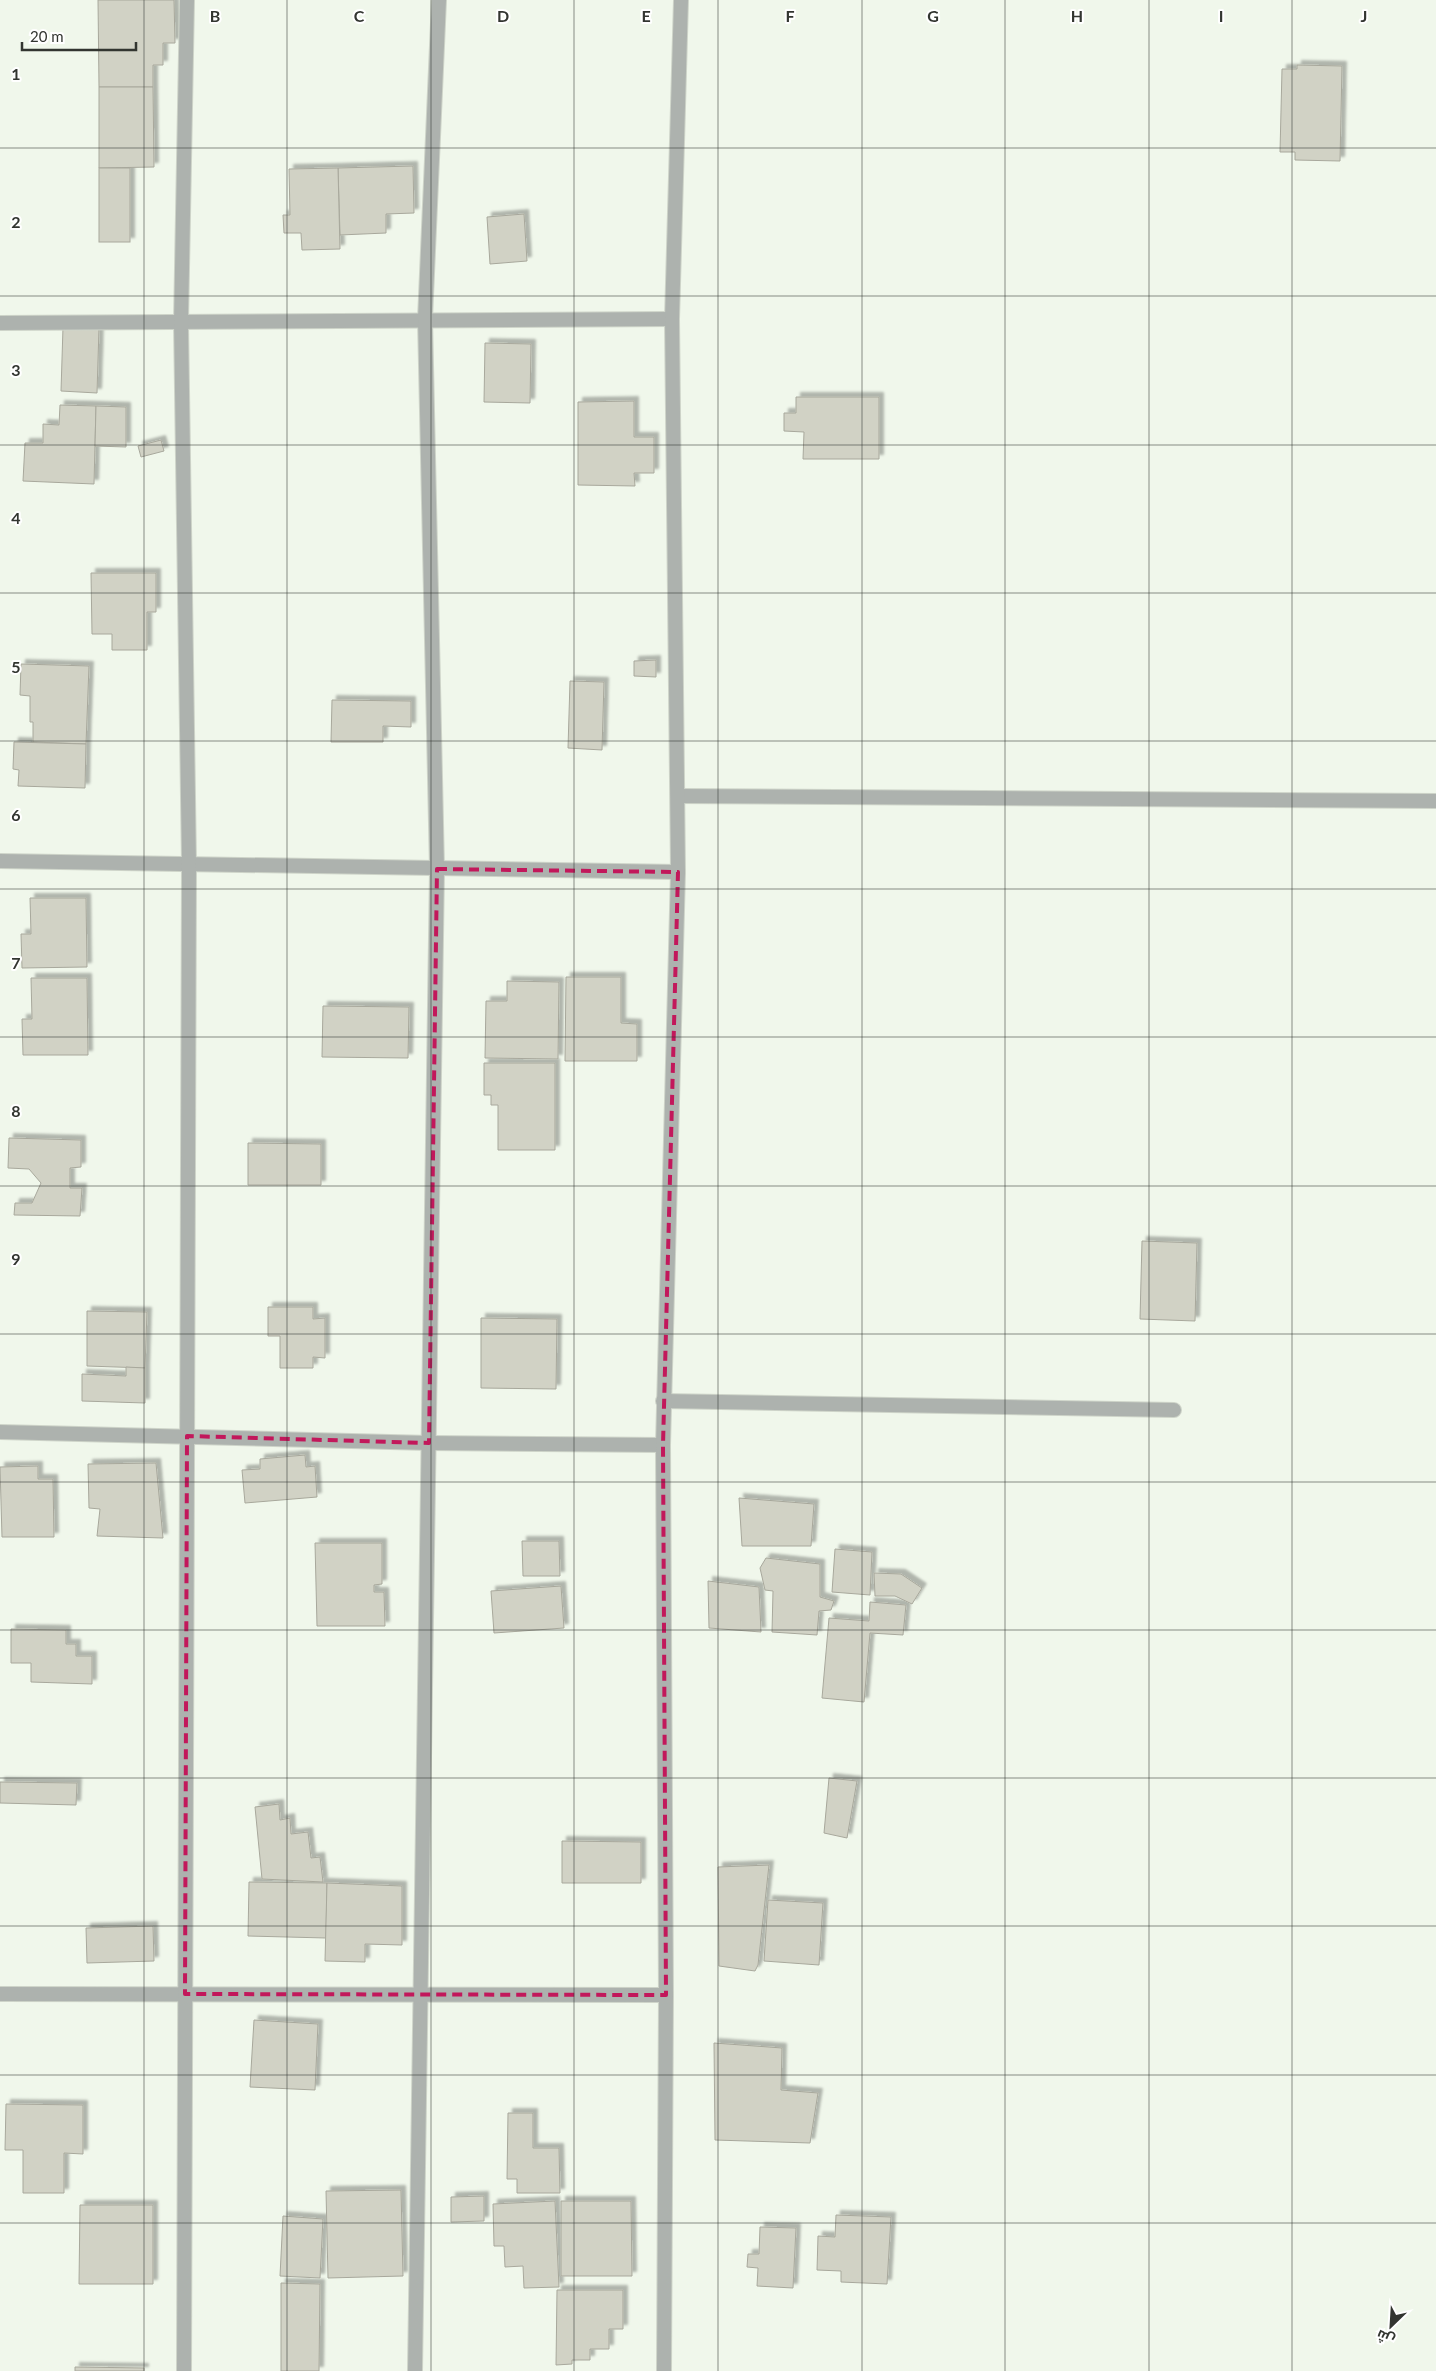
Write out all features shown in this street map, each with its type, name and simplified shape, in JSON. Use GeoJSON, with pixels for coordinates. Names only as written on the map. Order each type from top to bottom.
{"type":"FeatureCollection","features":[{"type":"Feature","properties":{"kind":"street"},"geometry":{"type":"LineString","coordinates":[[184,2371],[189,864],[181,322],[187,0]]}},
{"type":"Feature","properties":{"kind":"street"},"geometry":{"type":"LineString","coordinates":[[415,2371],[437,869],[425,319],[438,0]]}},
{"type":"Feature","properties":{"kind":"street"},"geometry":{"type":"LineString","coordinates":[[664,2371],[666,1995],[663,1445],[678,872],[672,319],[681,0]]}},
{"type":"Feature","properties":{"kind":"street"},"geometry":{"type":"LineString","coordinates":[[0,323],[672,319]]}},
{"type":"Feature","properties":{"kind":"street"},"geometry":{"type":"LineString","coordinates":[[678,796],[1436,802]]}},
{"type":"Feature","properties":{"kind":"street"},"geometry":{"type":"LineString","coordinates":[[0,862],[678,872]]}},
{"type":"Feature","properties":{"kind":"street"},"geometry":{"type":"LineString","coordinates":[[664,1401],[1174,1410]]}},
{"type":"Feature","properties":{"kind":"street"},"geometry":{"type":"LineString","coordinates":[[0,1432],[429,1443],[663,1445]]}},
{"type":"Feature","properties":{"kind":"street"},"geometry":{"type":"LineString","coordinates":[[0,1994],[666,1995]]}},
{"type":"Feature","properties":{"kind":"highlighted area"},"geometry":{"type":"Polygon","coordinates":[[[437,869],[678,872],[663,1445],[666,1995],[185,1994],[187,1436],[429,1443],[437,869]]]}},
{"type":"Feature","properties":{"kind":"building"},"geometry":{"type":"Polygon","coordinates":[[[98,0],[174,0],[175,43],[163,43],[163,65],[153,65],[153,87],[99,87],[98,0]]]}},
{"type":"Feature","properties":{"kind":"building"},"geometry":{"type":"Polygon","coordinates":[[[1297,65],[1342,66],[1340,161],[1295,160],[1295,152],[1280,152],[1282,69],[1297,69],[1297,65]]]}},
{"type":"Feature","properties":{"kind":"building"},"geometry":{"type":"Polygon","coordinates":[[[99,87],[153,87],[154,167],[99,168],[99,87]]]}},
{"type":"Feature","properties":{"kind":"building"},"geometry":{"type":"Polygon","coordinates":[[[413,166],[414,213],[386,214],[386,233],[340,235],[338,168],[413,166]]]}},
{"type":"Feature","properties":{"kind":"building"},"geometry":{"type":"Polygon","coordinates":[[[99,168],[130,168],[130,242],[99,242],[99,168]]]}},
{"type":"Feature","properties":{"kind":"building"},"geometry":{"type":"Polygon","coordinates":[[[338,168],[340,249],[302,250],[301,233],[284,233],[283,215],[290,215],[289,169],[338,168]]]}},
{"type":"Feature","properties":{"kind":"building"},"geometry":{"type":"Polygon","coordinates":[[[524,214],[527,261],[490,264],[487,217],[524,214]]]}},
{"type":"Feature","properties":{"kind":"building"},"geometry":{"type":"Polygon","coordinates":[[[63,327],[99,328],[97,393],[61,391],[63,327]]]}},
{"type":"Feature","properties":{"kind":"building"},"geometry":{"type":"Polygon","coordinates":[[[485,343],[531,344],[530,403],[484,402],[485,343]]]}},
{"type":"Feature","properties":{"kind":"building"},"geometry":{"type":"Polygon","coordinates":[[[796,397],[879,397],[879,459],[803,459],[804,432],[784,431],[784,413],[796,413],[796,397]]]}},
{"type":"Feature","properties":{"kind":"building"},"geometry":{"type":"Polygon","coordinates":[[[634,401],[634,437],[654,437],[654,473],[634,473],[635,486],[578,485],[578,402],[634,401]]]}},
{"type":"Feature","properties":{"kind":"building"},"geometry":{"type":"Polygon","coordinates":[[[60,405],[96,406],[94,484],[23,481],[25,443],[43,443],[43,424],[59,425],[60,405]]]}},
{"type":"Feature","properties":{"kind":"building"},"geometry":{"type":"Polygon","coordinates":[[[96,406],[126,407],[126,447],[95,446],[96,406]]]}},
{"type":"Feature","properties":{"kind":"building"},"geometry":{"type":"Polygon","coordinates":[[[161,440],[164,451],[141,457],[138,446],[161,440]]]}},
{"type":"Feature","properties":{"kind":"building"},"geometry":{"type":"Polygon","coordinates":[[[91,573],[156,573],[156,612],[147,612],[147,650],[112,650],[112,634],[92,634],[91,573]]]}},
{"type":"Feature","properties":{"kind":"building"},"geometry":{"type":"Polygon","coordinates":[[[656,660],[656,677],[634,676],[634,661],[656,660]]]}},
{"type":"Feature","properties":{"kind":"building"},"geometry":{"type":"Polygon","coordinates":[[[21,664],[89,666],[86,744],[33,742],[33,722],[30,722],[30,696],[20,695],[21,664]]]}},
{"type":"Feature","properties":{"kind":"building"},"geometry":{"type":"Polygon","coordinates":[[[570,681],[604,682],[602,750],[568,748],[570,681]]]}},
{"type":"Feature","properties":{"kind":"building"},"geometry":{"type":"Polygon","coordinates":[[[332,700],[411,701],[411,727],[383,726],[383,742],[331,742],[332,700]]]}},
{"type":"Feature","properties":{"kind":"building"},"geometry":{"type":"Polygon","coordinates":[[[14,742],[86,744],[85,788],[18,786],[19,770],[13,769],[14,742]]]}},
{"type":"Feature","properties":{"kind":"building"},"geometry":{"type":"Polygon","coordinates":[[[30,898],[86,898],[87,967],[22,968],[21,934],[31,934],[30,898]]]}},
{"type":"Feature","properties":{"kind":"building"},"geometry":{"type":"Polygon","coordinates":[[[566,977],[621,977],[621,1023],[637,1024],[637,1061],[565,1061],[566,977]]]}},
{"type":"Feature","properties":{"kind":"building"},"geometry":{"type":"Polygon","coordinates":[[[31,978],[87,978],[88,1055],[23,1055],[22,1019],[32,1019],[31,978]]]}},
{"type":"Feature","properties":{"kind":"building"},"geometry":{"type":"Polygon","coordinates":[[[507,981],[559,982],[558,1059],[485,1058],[486,1001],[507,1001],[507,981]]]}},
{"type":"Feature","properties":{"kind":"building"},"geometry":{"type":"Polygon","coordinates":[[[323,1006],[409,1007],[408,1058],[322,1057],[323,1006]]]}},
{"type":"Feature","properties":{"kind":"building"},"geometry":{"type":"Polygon","coordinates":[[[484,1063],[555,1063],[555,1150],[498,1150],[498,1105],[491,1105],[491,1095],[484,1095],[484,1063]]]}},
{"type":"Feature","properties":{"kind":"building"},"geometry":{"type":"Polygon","coordinates":[[[9,1138],[81,1140],[81,1167],[70,1168],[70,1188],[82,1188],[80,1216],[14,1215],[15,1203],[32,1203],[41,1183],[29,1169],[8,1168],[9,1138]]]}},
{"type":"Feature","properties":{"kind":"building"},"geometry":{"type":"Polygon","coordinates":[[[248,1143],[321,1144],[321,1185],[248,1185],[248,1143]]]}},
{"type":"Feature","properties":{"kind":"building"},"geometry":{"type":"Polygon","coordinates":[[[1142,1241],[1197,1243],[1195,1321],[1140,1319],[1142,1241]]]}},
{"type":"Feature","properties":{"kind":"building"},"geometry":{"type":"Polygon","coordinates":[[[268,1307],[313,1307],[313,1319],[325,1318],[325,1358],[313,1357],[313,1368],[280,1368],[280,1336],[268,1336],[268,1307]]]}},
{"type":"Feature","properties":{"kind":"building"},"geometry":{"type":"Polygon","coordinates":[[[87,1311],[147,1312],[145,1368],[87,1366],[87,1311]]]}},
{"type":"Feature","properties":{"kind":"building"},"geometry":{"type":"Polygon","coordinates":[[[481,1318],[557,1319],[556,1389],[481,1388],[481,1318]]]}},
{"type":"Feature","properties":{"kind":"building"},"geometry":{"type":"Polygon","coordinates":[[[126,1367],[145,1368],[145,1403],[82,1401],[82,1374],[126,1376],[126,1367]]]}},
{"type":"Feature","properties":{"kind":"building"},"geometry":{"type":"Polygon","coordinates":[[[305,1455],[306,1467],[315,1466],[317,1497],[245,1503],[242,1470],[260,1469],[260,1459],[305,1455]]]}},
{"type":"Feature","properties":{"kind":"building"},"geometry":{"type":"Polygon","coordinates":[[[156,1463],[163,1538],[97,1536],[100,1509],[89,1508],[88,1464],[156,1463]]]}},
{"type":"Feature","properties":{"kind":"building"},"geometry":{"type":"Polygon","coordinates":[[[38,1466],[38,1479],[53,1479],[54,1537],[2,1537],[0,1467],[38,1466]]]}},
{"type":"Feature","properties":{"kind":"building"},"geometry":{"type":"Polygon","coordinates":[[[739,1498],[814,1504],[811,1546],[742,1546],[739,1498]]]}},
{"type":"Feature","properties":{"kind":"building"},"geometry":{"type":"Polygon","coordinates":[[[522,1541],[559,1541],[560,1576],[523,1576],[522,1541]]]}},
{"type":"Feature","properties":{"kind":"building"},"geometry":{"type":"Polygon","coordinates":[[[315,1543],[382,1543],[382,1584],[374,1585],[374,1592],[384,1592],[385,1626],[317,1626],[315,1543]]]}},
{"type":"Feature","properties":{"kind":"building"},"geometry":{"type":"Polygon","coordinates":[[[835,1549],[872,1552],[870,1595],[832,1592],[835,1549]]]}},
{"type":"Feature","properties":{"kind":"building"},"geometry":{"type":"Polygon","coordinates":[[[766,1558],[820,1564],[820,1597],[834,1601],[831,1610],[819,1611],[817,1635],[772,1632],[773,1591],[765,1590],[760,1568],[766,1558]]]}},
{"type":"Feature","properties":{"kind":"building"},"geometry":{"type":"Polygon","coordinates":[[[874,1573],[901,1574],[922,1588],[912,1604],[895,1596],[875,1596],[874,1573]]]}},
{"type":"Feature","properties":{"kind":"building"},"geometry":{"type":"Polygon","coordinates":[[[708,1581],[759,1587],[761,1632],[709,1628],[708,1581]]]}},
{"type":"Feature","properties":{"kind":"building"},"geometry":{"type":"Polygon","coordinates":[[[561,1586],[564,1628],[494,1633],[491,1591],[561,1586]]]}},
{"type":"Feature","properties":{"kind":"building"},"geometry":{"type":"Polygon","coordinates":[[[870,1602],[906,1605],[903,1635],[870,1633],[864,1702],[822,1698],[829,1618],[869,1621],[870,1602]]]}},
{"type":"Feature","properties":{"kind":"building"},"geometry":{"type":"Polygon","coordinates":[[[11,1629],[66,1630],[66,1644],[76,1644],[76,1656],[92,1656],[92,1684],[31,1682],[31,1663],[11,1663],[11,1629]]]}},
{"type":"Feature","properties":{"kind":"building"},"geometry":{"type":"Polygon","coordinates":[[[829,1778],[857,1781],[847,1838],[824,1833],[829,1778]]]}},
{"type":"Feature","properties":{"kind":"building"},"geometry":{"type":"Polygon","coordinates":[[[0,1782],[77,1783],[76,1805],[0,1803],[0,1782]]]}},
{"type":"Feature","properties":{"kind":"building"},"geometry":{"type":"Polygon","coordinates":[[[279,1804],[280,1820],[290,1818],[291,1834],[308,1832],[311,1858],[320,1857],[323,1882],[262,1879],[255,1807],[279,1804]]]}},
{"type":"Feature","properties":{"kind":"building"},"geometry":{"type":"Polygon","coordinates":[[[562,1841],[641,1842],[641,1883],[562,1883],[562,1841]]]}},
{"type":"Feature","properties":{"kind":"building"},"geometry":{"type":"Polygon","coordinates":[[[769,1865],[758,1965],[755,1971],[719,1966],[718,1867],[769,1865]]]}},
{"type":"Feature","properties":{"kind":"building"},"geometry":{"type":"Polygon","coordinates":[[[249,1882],[327,1883],[326,1938],[248,1936],[249,1882]]]}},
{"type":"Feature","properties":{"kind":"building"},"geometry":{"type":"Polygon","coordinates":[[[327,1883],[402,1886],[402,1945],[365,1944],[365,1962],[325,1961],[327,1883]]]}},
{"type":"Feature","properties":{"kind":"building"},"geometry":{"type":"Polygon","coordinates":[[[768,1900],[823,1903],[819,1965],[764,1961],[768,1900]]]}},
{"type":"Feature","properties":{"kind":"building"},"geometry":{"type":"Polygon","coordinates":[[[153,1926],[154,1961],[87,1963],[86,1928],[153,1926]]]}},
{"type":"Feature","properties":{"kind":"building"},"geometry":{"type":"Polygon","coordinates":[[[254,2020],[318,2024],[315,2090],[250,2087],[254,2020]]]}},
{"type":"Feature","properties":{"kind":"building"},"geometry":{"type":"Polygon","coordinates":[[[714,2043],[782,2048],[781,2090],[818,2093],[810,2143],[715,2140],[714,2043]]]}},
{"type":"Feature","properties":{"kind":"building"},"geometry":{"type":"Polygon","coordinates":[[[6,2104],[83,2105],[83,2154],[64,2153],[64,2193],[23,2193],[23,2150],[5,2150],[6,2104]]]}},
{"type":"Feature","properties":{"kind":"building"},"geometry":{"type":"Polygon","coordinates":[[[508,2113],[533,2113],[533,2148],[559,2148],[560,2193],[517,2193],[517,2179],[507,2179],[508,2113]]]}},
{"type":"Feature","properties":{"kind":"building"},"geometry":{"type":"Polygon","coordinates":[[[401,2190],[403,2276],[328,2278],[326,2191],[401,2190]]]}},
{"type":"Feature","properties":{"kind":"building"},"geometry":{"type":"Polygon","coordinates":[[[484,2196],[484,2221],[451,2222],[451,2197],[484,2196]]]}},
{"type":"Feature","properties":{"kind":"building"},"geometry":{"type":"Polygon","coordinates":[[[555,2201],[559,2287],[524,2288],[523,2266],[505,2267],[504,2246],[494,2246],[493,2204],[555,2201]]]}},
{"type":"Feature","properties":{"kind":"building"},"geometry":{"type":"Polygon","coordinates":[[[561,2201],[631,2201],[632,2276],[561,2276],[561,2201]]]}},
{"type":"Feature","properties":{"kind":"building"},"geometry":{"type":"Polygon","coordinates":[[[80,2205],[153,2205],[153,2284],[79,2284],[80,2205]]]}},
{"type":"Feature","properties":{"kind":"building"},"geometry":{"type":"Polygon","coordinates":[[[836,2215],[891,2217],[887,2284],[841,2282],[841,2271],[817,2270],[818,2236],[835,2237],[836,2215]]]}},
{"type":"Feature","properties":{"kind":"building"},"geometry":{"type":"Polygon","coordinates":[[[283,2216],[323,2219],[320,2278],[280,2276],[283,2216]]]}},
{"type":"Feature","properties":{"kind":"building"},"geometry":{"type":"Polygon","coordinates":[[[760,2227],[796,2228],[793,2288],[757,2286],[758,2268],[747,2267],[748,2254],[759,2254],[760,2227]]]}},
{"type":"Feature","properties":{"kind":"building"},"geometry":{"type":"Polygon","coordinates":[[[281,2283],[320,2284],[319,2371],[281,2371],[281,2283]]]}},
{"type":"Feature","properties":{"kind":"building"},"geometry":{"type":"Polygon","coordinates":[[[557,2290],[623,2290],[623,2329],[609,2329],[609,2349],[590,2349],[590,2360],[572,2360],[572,2364],[556,2365],[557,2290]]]}},
{"type":"Feature","properties":{"kind":"building"},"geometry":{"type":"Polygon","coordinates":[[[75,2367],[144,2368],[144,2371],[75,2371],[75,2367]]]}}]}
